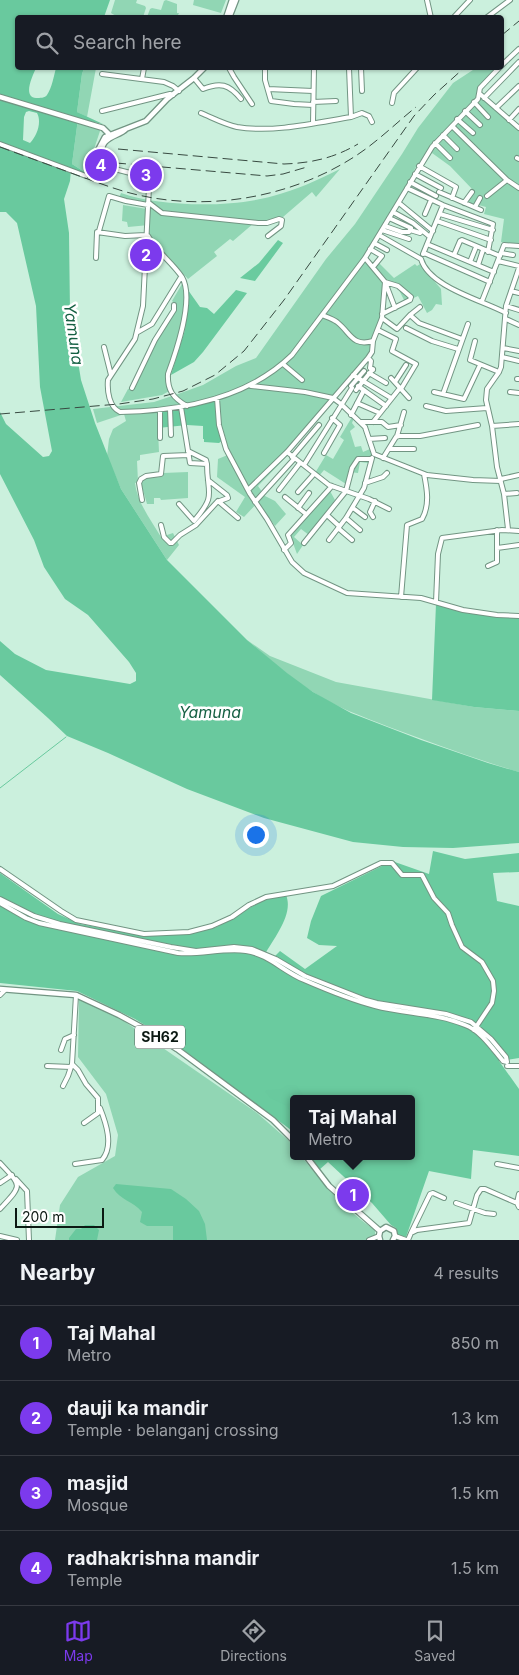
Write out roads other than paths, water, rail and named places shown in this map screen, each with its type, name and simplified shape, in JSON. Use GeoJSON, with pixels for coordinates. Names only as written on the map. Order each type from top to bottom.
{"type":"FeatureCollection","features":[{"type":"Feature","properties":{"kind":"main road"},"geometry":{"type":"LineString","coordinates":[[228,15],[234,0]]}},
{"type":"Feature","properties":{"kind":"main road"},"geometry":{"type":"LineString","coordinates":[[95,163],[101,147],[110,135],[121,134],[126,129],[146,121],[167,99],[179,91],[201,70]]}},
{"type":"Feature","properties":{"kind":"main road"},"geometry":{"type":"LineString","coordinates":[[0,97],[103,128],[110,135]]}},
{"type":"Feature","properties":{"kind":"main road","name":"SH62"},"geometry":{"type":"LineString","coordinates":[[2,989],[76,995],[154,1034],[273,1120],[290,1137]]}},
{"type":"Feature","properties":{"kind":"main road"},"geometry":{"type":"LineString","coordinates":[[309,1160],[328,1186],[380,1236],[384,1228],[388,1227],[394,1231],[394,1239]]}},
{"type":"Feature","properties":{"kind":"street"},"geometry":{"type":"LineString","coordinates":[[428,0],[430,15]]}},
{"type":"Feature","properties":{"kind":"street"},"geometry":{"type":"LineString","coordinates":[[456,15],[470,0]]}},
{"type":"Feature","properties":{"kind":"street"},"geometry":{"type":"LineString","coordinates":[[490,15],[510,0]]}},
{"type":"Feature","properties":{"kind":"street"},"geometry":{"type":"LineString","coordinates":[[504,63],[519,50]]}},
{"type":"Feature","properties":{"kind":"street"},"geometry":{"type":"LineString","coordinates":[[484,98],[519,62]]}},
{"type":"Feature","properties":{"kind":"street"},"geometry":{"type":"LineString","coordinates":[[142,79],[144,70]]}},
{"type":"Feature","properties":{"kind":"street"},"geometry":{"type":"LineString","coordinates":[[230,70],[252,104]]}},
{"type":"Feature","properties":{"kind":"street"},"geometry":{"type":"LineString","coordinates":[[265,70],[265,80],[272,102],[313,103],[336,101]]}},
{"type":"Feature","properties":{"kind":"street"},"geometry":{"type":"LineString","coordinates":[[313,123],[314,70]]}},
{"type":"Feature","properties":{"kind":"street"},"geometry":{"type":"LineString","coordinates":[[349,70],[352,116]]}},
{"type":"Feature","properties":{"kind":"street"},"geometry":{"type":"LineString","coordinates":[[362,70],[362,91]]}},
{"type":"Feature","properties":{"kind":"street"},"geometry":{"type":"LineString","coordinates":[[392,103],[394,93],[415,70]]}},
{"type":"Feature","properties":{"kind":"street"},"geometry":{"type":"LineString","coordinates":[[0,144],[86,176],[95,163],[147,179],[149,187],[143,306],[138,332],[108,380],[107,388],[110,401],[115,409],[120,412],[170,409],[217,398],[251,386],[283,364],[298,348],[365,258],[435,143],[478,98],[480,88],[497,70]]}},
{"type":"Feature","properties":{"kind":"street"},"geometry":{"type":"LineString","coordinates":[[102,74],[168,83],[179,91]]}},
{"type":"Feature","properties":{"kind":"street"},"geometry":{"type":"LineString","coordinates":[[194,78],[203,89],[216,84],[226,86],[234,91],[240,99]]}},
{"type":"Feature","properties":{"kind":"street"},"geometry":{"type":"LineString","coordinates":[[496,108],[519,86]]}},
{"type":"Feature","properties":{"kind":"street"},"geometry":{"type":"LineString","coordinates":[[268,89],[313,91]]}},
{"type":"Feature","properties":{"kind":"street"},"geometry":{"type":"LineString","coordinates":[[102,111],[170,94],[174,95]]}},
{"type":"Feature","properties":{"kind":"street"},"geometry":{"type":"LineString","coordinates":[[480,94],[519,128]]}},
{"type":"Feature","properties":{"kind":"street"},"geometry":{"type":"LineString","coordinates":[[474,102],[488,117]]}},
{"type":"Feature","properties":{"kind":"street"},"geometry":{"type":"LineString","coordinates":[[509,120],[519,109]]}},
{"type":"Feature","properties":{"kind":"street"},"geometry":{"type":"LineString","coordinates":[[465,111],[480,125]]}},
{"type":"Feature","properties":{"kind":"street"},"geometry":{"type":"LineString","coordinates":[[201,113],[235,126],[251,128],[280,128],[363,113],[369,116],[372,122]]}},
{"type":"Feature","properties":{"kind":"street"},"geometry":{"type":"LineString","coordinates":[[457,119],[473,133]]}},
{"type":"Feature","properties":{"kind":"street"},"geometry":{"type":"LineString","coordinates":[[452,126],[507,180],[519,188]]}},
{"type":"Feature","properties":{"kind":"street"},"geometry":{"type":"LineString","coordinates":[[443,135],[457,149]]}},
{"type":"Feature","properties":{"kind":"street"},"geometry":{"type":"LineString","coordinates":[[435,143],[450,158]]}},
{"type":"Feature","properties":{"kind":"street"},"geometry":{"type":"LineString","coordinates":[[420,166],[456,187],[452,198]]}},
{"type":"Feature","properties":{"kind":"street"},"geometry":{"type":"LineString","coordinates":[[415,174],[439,192]]}},
{"type":"Feature","properties":{"kind":"street"},"geometry":{"type":"LineString","coordinates":[[424,214],[446,180]]}},
{"type":"Feature","properties":{"kind":"street"},"geometry":{"type":"LineString","coordinates":[[487,196],[507,180]]}},
{"type":"Feature","properties":{"kind":"street"},"geometry":{"type":"LineString","coordinates":[[410,182],[481,210]]}},
{"type":"Feature","properties":{"kind":"street"},"geometry":{"type":"LineString","coordinates":[[407,188],[443,205],[493,224],[488,252]]}},
{"type":"Feature","properties":{"kind":"street"},"geometry":{"type":"LineString","coordinates":[[464,203],[472,192]]}},
{"type":"Feature","properties":{"kind":"street"},"geometry":{"type":"LineString","coordinates":[[96,258],[96,233],[99,232],[109,196],[148,204],[162,213],[258,223],[282,220],[281,226],[268,236]]}},
{"type":"Feature","properties":{"kind":"street"},"geometry":{"type":"LineString","coordinates":[[475,207],[480,198]]}},
{"type":"Feature","properties":{"kind":"street"},"geometry":{"type":"LineString","coordinates":[[399,203],[433,230]]}},
{"type":"Feature","properties":{"kind":"street"},"geometry":{"type":"LineString","coordinates":[[443,205],[424,253],[423,264],[438,280],[506,313]]}},
{"type":"Feature","properties":{"kind":"street"},"geometry":{"type":"LineString","coordinates":[[393,212],[413,223],[430,237]]}},
{"type":"Feature","properties":{"kind":"street"},"geometry":{"type":"LineString","coordinates":[[440,214],[493,230]]}},
{"type":"Feature","properties":{"kind":"street"},"geometry":{"type":"LineString","coordinates":[[390,218],[410,227],[410,230],[420,233],[422,231]]}},
{"type":"Feature","properties":{"kind":"street"},"geometry":{"type":"LineString","coordinates":[[437,221],[491,240]]}},
{"type":"Feature","properties":{"kind":"street"},"geometry":{"type":"LineString","coordinates":[[384,228],[407,233],[410,230]]}},
{"type":"Feature","properties":{"kind":"street"},"geometry":{"type":"LineString","coordinates":[[384,228],[409,239]]}},
{"type":"Feature","properties":{"kind":"street"},"geometry":{"type":"LineString","coordinates":[[99,232],[125,236],[146,234]]}},
{"type":"Feature","properties":{"kind":"street"},"geometry":{"type":"LineString","coordinates":[[146,234],[181,277],[186,288],[182,330],[168,380],[172,395],[187,406]]}},
{"type":"Feature","properties":{"kind":"street"},"geometry":{"type":"LineString","coordinates":[[378,236],[422,259]]}},
{"type":"Feature","properties":{"kind":"street"},"geometry":{"type":"LineString","coordinates":[[454,255],[460,240],[500,257],[519,270],[506,306],[499,372],[487,392],[486,400],[492,426],[497,467],[504,494],[508,529]]}},
{"type":"Feature","properties":{"kind":"street"},"geometry":{"type":"LineString","coordinates":[[374,243],[387,250]]}},
{"type":"Feature","properties":{"kind":"street"},"geometry":{"type":"LineString","coordinates":[[428,244],[494,272]]}},
{"type":"Feature","properties":{"kind":"street"},"geometry":{"type":"LineString","coordinates":[[482,301],[505,244],[519,246]]}},
{"type":"Feature","properties":{"kind":"street"},"geometry":{"type":"LineString","coordinates":[[470,262],[476,247]]}},
{"type":"Feature","properties":{"kind":"street"},"geometry":{"type":"LineString","coordinates":[[370,249],[382,256],[373,267]]}},
{"type":"Feature","properties":{"kind":"street"},"geometry":{"type":"LineString","coordinates":[[478,265],[483,250]]}},
{"type":"Feature","properties":{"kind":"street"},"geometry":{"type":"LineString","coordinates":[[424,253],[490,282]]}},
{"type":"Feature","properties":{"kind":"street"},"geometry":{"type":"LineString","coordinates":[[500,257],[513,256]]}},
{"type":"Feature","properties":{"kind":"street"},"geometry":{"type":"LineString","coordinates":[[365,258],[385,282],[395,308]]}},
{"type":"Feature","properties":{"kind":"street"},"geometry":{"type":"LineString","coordinates":[[138,332],[152,324],[181,277]]}},
{"type":"Feature","properties":{"kind":"street"},"geometry":{"type":"LineString","coordinates":[[382,316],[410,300],[411,297],[398,286],[385,282]]}},
{"type":"Feature","properties":{"kind":"street"},"geometry":{"type":"LineString","coordinates":[[248,490],[287,452],[372,352],[373,340],[382,316],[385,282]]}},
{"type":"Feature","properties":{"kind":"street"},"geometry":{"type":"LineString","coordinates":[[511,291],[519,293]]}},
{"type":"Feature","properties":{"kind":"street"},"geometry":{"type":"LineString","coordinates":[[132,388],[174,305]]}},
{"type":"Feature","properties":{"kind":"street"},"geometry":{"type":"LineString","coordinates":[[506,306],[519,310]]}},
{"type":"Feature","properties":{"kind":"street"},"geometry":{"type":"LineString","coordinates":[[382,316],[397,329],[420,307]]}},
{"type":"Feature","properties":{"kind":"street"},"geometry":{"type":"LineString","coordinates":[[157,315],[167,322]]}},
{"type":"Feature","properties":{"kind":"street"},"geometry":{"type":"LineString","coordinates":[[322,315],[336,321],[356,341],[365,343],[373,340]]}},
{"type":"Feature","properties":{"kind":"street"},"geometry":{"type":"LineString","coordinates":[[410,315],[419,323],[462,339]]}},
{"type":"Feature","properties":{"kind":"street"},"geometry":{"type":"LineString","coordinates":[[506,319],[519,325]]}},
{"type":"Feature","properties":{"kind":"street"},"geometry":{"type":"LineString","coordinates":[[443,394],[468,324]]}},
{"type":"Feature","properties":{"kind":"street"},"geometry":{"type":"LineString","coordinates":[[406,328],[432,341],[458,349]]}},
{"type":"Feature","properties":{"kind":"street"},"geometry":{"type":"LineString","coordinates":[[373,422],[401,388],[416,364],[392,352],[396,339],[378,330]]}},
{"type":"Feature","properties":{"kind":"street"},"geometry":{"type":"LineString","coordinates":[[475,341],[469,359],[499,372]]}},
{"type":"Feature","properties":{"kind":"street"},"geometry":{"type":"LineString","coordinates":[[104,347],[111,375]]}},
{"type":"Feature","properties":{"kind":"street"},"geometry":{"type":"LineString","coordinates":[[503,348],[519,351]]}},
{"type":"Feature","properties":{"kind":"street"},"geometry":{"type":"LineString","coordinates":[[502,357],[519,361]]}},
{"type":"Feature","properties":{"kind":"street"},"geometry":{"type":"LineString","coordinates":[[368,358],[371,361],[370,368],[386,383]]}},
{"type":"Feature","properties":{"kind":"street"},"geometry":{"type":"LineString","coordinates":[[283,364],[302,380]]}},
{"type":"Feature","properties":{"kind":"street"},"geometry":{"type":"LineString","coordinates":[[395,382],[406,365]]}},
{"type":"Feature","properties":{"kind":"street"},"geometry":{"type":"LineString","coordinates":[[434,392],[464,399],[480,365]]}},
{"type":"Feature","properties":{"kind":"street"},"geometry":{"type":"LineString","coordinates":[[278,490],[302,464],[341,404],[372,370]]}},
{"type":"Feature","properties":{"kind":"street"},"geometry":{"type":"LineString","coordinates":[[354,388],[358,378],[364,371]]}},
{"type":"Feature","properties":{"kind":"street"},"geometry":{"type":"LineString","coordinates":[[353,374],[391,398]]}},
{"type":"Feature","properties":{"kind":"street"},"geometry":{"type":"LineString","coordinates":[[391,378],[409,398]]}},
{"type":"Feature","properties":{"kind":"street"},"geometry":{"type":"LineString","coordinates":[[345,383],[386,406]]}},
{"type":"Feature","properties":{"kind":"street"},"geometry":{"type":"LineString","coordinates":[[251,386],[304,392],[333,398],[367,430],[374,454],[371,459],[366,483],[353,508],[329,540]]}},
{"type":"Feature","properties":{"kind":"street"},"geometry":{"type":"LineString","coordinates":[[351,414],[362,392]]}},
{"type":"Feature","properties":{"kind":"street"},"geometry":{"type":"LineString","coordinates":[[510,392],[519,393]]}},
{"type":"Feature","properties":{"kind":"street"},"geometry":{"type":"LineString","coordinates":[[217,398],[219,425],[226,449],[284,550],[292,562],[304,573],[347,593],[421,598],[480,613],[519,616]]}},
{"type":"Feature","properties":{"kind":"street"},"geometry":{"type":"LineString","coordinates":[[357,403],[380,413]]}},
{"type":"Feature","properties":{"kind":"street"},"geometry":{"type":"LineString","coordinates":[[426,406],[446,411],[487,408]]}},
{"type":"Feature","properties":{"kind":"street"},"geometry":{"type":"LineString","coordinates":[[182,407],[190,464],[207,464]]}},
{"type":"Feature","properties":{"kind":"street"},"geometry":{"type":"LineString","coordinates":[[170,409],[171,435]]}},
{"type":"Feature","properties":{"kind":"street"},"geometry":{"type":"LineString","coordinates":[[160,410],[160,438]]}},
{"type":"Feature","properties":{"kind":"street"},"geometry":{"type":"LineString","coordinates":[[383,458],[396,437],[404,412]]}},
{"type":"Feature","properties":{"kind":"street"},"geometry":{"type":"LineString","coordinates":[[324,453],[340,425],[332,418]]}},
{"type":"Feature","properties":{"kind":"street"},"geometry":{"type":"LineString","coordinates":[[360,422],[384,423],[388,427],[401,425]]}},
{"type":"Feature","properties":{"kind":"street"},"geometry":{"type":"LineString","coordinates":[[396,437],[421,436],[478,425]]}},
{"type":"Feature","properties":{"kind":"street"},"geometry":{"type":"LineString","coordinates":[[492,426],[519,425]]}},
{"type":"Feature","properties":{"kind":"street"},"geometry":{"type":"LineString","coordinates":[[255,502],[319,426]]}},
{"type":"Feature","properties":{"kind":"street"},"geometry":{"type":"LineString","coordinates":[[370,439],[385,438]]}},
{"type":"Feature","properties":{"kind":"street"},"geometry":{"type":"LineString","coordinates":[[390,449],[414,449]]}},
{"type":"Feature","properties":{"kind":"street"},"geometry":{"type":"LineString","coordinates":[[142,500],[139,483],[146,476],[162,473],[163,456],[188,452],[206,460],[210,492],[209,501],[194,521],[179,504]]}},
{"type":"Feature","properties":{"kind":"street"},"geometry":{"type":"LineString","coordinates":[[287,452],[332,486],[375,501],[389,509]]}},
{"type":"Feature","properties":{"kind":"street"},"geometry":{"type":"LineString","coordinates":[[374,454],[424,474],[473,480],[501,480],[519,475]]}},
{"type":"Feature","properties":{"kind":"street"},"geometry":{"type":"LineString","coordinates":[[304,543],[346,491],[352,468],[358,459],[371,459]]}},
{"type":"Feature","properties":{"kind":"street"},"geometry":{"type":"LineString","coordinates":[[366,483],[380,478],[387,473]]}},
{"type":"Feature","properties":{"kind":"street"},"geometry":{"type":"LineString","coordinates":[[298,492],[314,474]]}},
{"type":"Feature","properties":{"kind":"street"},"geometry":{"type":"LineString","coordinates":[[401,597],[407,525],[422,519],[427,505],[424,474]]}},
{"type":"Feature","properties":{"kind":"street"},"geometry":{"type":"LineString","coordinates":[[160,524],[166,540],[170,544],[196,524],[218,501],[227,498],[228,496],[208,480]]}},
{"type":"Feature","properties":{"kind":"street"},"geometry":{"type":"LineString","coordinates":[[284,550],[291,543],[288,535],[332,486]]}},
{"type":"Feature","properties":{"kind":"street"},"geometry":{"type":"LineString","coordinates":[[298,508],[309,493]]}},
{"type":"Feature","properties":{"kind":"street"},"geometry":{"type":"LineString","coordinates":[[504,494],[517,493]]}},
{"type":"Feature","properties":{"kind":"street"},"geometry":{"type":"LineString","coordinates":[[285,497],[306,514]]}},
{"type":"Feature","properties":{"kind":"street"},"geometry":{"type":"LineString","coordinates":[[218,501],[238,518]]}},
{"type":"Feature","properties":{"kind":"street"},"geometry":{"type":"LineString","coordinates":[[372,517],[370,512],[375,501]]}},
{"type":"Feature","properties":{"kind":"street"},"geometry":{"type":"LineString","coordinates":[[353,508],[366,517]]}},
{"type":"Feature","properties":{"kind":"street"},"geometry":{"type":"LineString","coordinates":[[327,515],[352,540]]}},
{"type":"Feature","properties":{"kind":"street"},"geometry":{"type":"LineString","coordinates":[[346,518],[360,530]]}},
{"type":"Feature","properties":{"kind":"street"},"geometry":{"type":"LineString","coordinates":[[436,602],[438,554],[442,538],[497,530],[519,531]]}},
{"type":"Feature","properties":{"kind":"street"},"geometry":{"type":"LineString","coordinates":[[488,566],[497,562],[497,530]]}},
{"type":"Feature","properties":{"kind":"street"},"geometry":{"type":"LineString","coordinates":[[497,548],[519,545]]}},
{"type":"Feature","properties":{"kind":"street"},"geometry":{"type":"LineString","coordinates":[[0,869],[76,920],[147,934],[189,932],[212,926],[232,917],[249,905],[266,897],[332,886],[381,863],[392,863],[402,875],[422,875],[435,899],[448,911],[462,947],[482,962],[490,975],[494,987],[494,998],[476,1028]]}},
{"type":"Feature","properties":{"kind":"street"},"geometry":{"type":"LineString","coordinates":[[0,899],[34,916],[51,922],[171,947],[196,951],[234,947],[252,949],[276,959],[305,976],[366,1000],[446,1014],[471,1022],[476,1028],[503,1061],[507,1062],[506,1058],[476,1028],[449,1019],[376,1006],[356,1000],[303,980],[254,953],[229,950],[198,954],[178,953],[39,923],[0,903]]}},
{"type":"Feature","properties":{"kind":"street"},"geometry":{"type":"LineString","coordinates":[[0,995],[2,989]]}},
{"type":"Feature","properties":{"kind":"street"},"geometry":{"type":"LineString","coordinates":[[63,1086],[72,1066],[76,995]]}},
{"type":"Feature","properties":{"kind":"street"},"geometry":{"type":"LineString","coordinates":[[61,1050],[65,1039],[74,1035]]}},
{"type":"Feature","properties":{"kind":"street"},"geometry":{"type":"LineString","coordinates":[[47,1066],[72,1066],[78,1070],[86,1084],[98,1098],[106,1122],[108,1144],[104,1158],[102,1160],[75,1164]]}},
{"type":"Feature","properties":{"kind":"street"},"geometry":{"type":"LineString","coordinates":[[507,1066],[519,1066]]}},
{"type":"Feature","properties":{"kind":"street"},"geometry":{"type":"LineString","coordinates":[[84,1122],[98,1113],[99,1105]]}},
{"type":"Feature","properties":{"kind":"street"},"geometry":{"type":"LineString","coordinates":[[0,1163],[27,1192],[29,1240]]}},
{"type":"Feature","properties":{"kind":"street"},"geometry":{"type":"LineString","coordinates":[[497,1164],[519,1168]]}},
{"type":"Feature","properties":{"kind":"street"},"geometry":{"type":"LineString","coordinates":[[0,1183],[12,1175]]}},
{"type":"Feature","properties":{"kind":"street"},"geometry":{"type":"LineString","coordinates":[[0,1209],[16,1191],[18,1183],[16,1179]]}},
{"type":"Feature","properties":{"kind":"street"},"geometry":{"type":"LineString","coordinates":[[411,1233],[417,1230],[467,1224],[470,1222],[477,1195],[482,1189],[518,1205],[519,1194]]}},
{"type":"Feature","properties":{"kind":"street"},"geometry":{"type":"LineString","coordinates":[[394,1239],[407,1240],[430,1194],[433,1193],[444,1198]]}},
{"type":"Feature","properties":{"kind":"street"},"geometry":{"type":"LineString","coordinates":[[456,1203],[494,1214]]}},
{"type":"Feature","properties":{"kind":"street"},"geometry":{"type":"LineString","coordinates":[[0,1236],[17,1240]]}},
{"type":"Feature","properties":{"kind":"street"},"geometry":{"type":"LineString","coordinates":[[369,1240],[380,1236]]}},
{"type":"Feature","properties":{"kind":"water","name":"Yamuna"},"geometry":{"type":"Polygon","coordinates":[[[0,0],[110,0],[105,15],[15,15],[15,70],[35,70],[29,90],[32,97],[36,98],[47,95],[52,85],[56,70],[83,70],[77,112],[103,124],[78,119],[72,164],[86,173],[71,169],[70,181],[64,199],[69,233],[70,312],[81,380],[95,423],[121,489],[167,560],[247,640],[313,692],[351,713],[421,740],[519,772],[519,843],[453,848],[403,847],[353,842],[264,818],[187,789],[67,736],[0,675],[0,641],[15,654],[46,670],[130,684],[136,681],[136,673],[129,662],[88,615],[65,599],[44,567],[34,540],[0,474],[0,412],[6,424],[43,457],[49,456],[52,451],[40,387],[36,306],[17,223],[6,212],[0,212],[0,0]],[[26,112],[23,140],[30,143],[35,137],[38,129],[37,113],[26,112]]]}},
{"type":"Feature","properties":{"kind":"water"},"geometry":{"type":"Polygon","coordinates":[[[287,1085],[296,1085],[303,1095],[290,1095],[290,1111],[285,1105],[270,1098],[265,1091],[281,1089],[287,1085]]]}},
{"type":"Feature","properties":{"kind":"water"},"geometry":{"type":"Polygon","coordinates":[[[116,1184],[171,1189],[199,1211],[205,1224],[207,1240],[173,1240],[173,1226],[147,1226],[140,1222],[142,1212],[116,1192],[113,1188],[116,1184]]]}},
{"type":"Feature","properties":{"kind":"water"},"geometry":{"type":"Polygon","coordinates":[[[85,1225],[94,1225],[99,1230],[97,1240],[69,1240],[76,1229],[81,1229],[85,1225]]]}},
{"type":"Feature","properties":{"kind":"waterway"},"geometry":{"type":"LineString","coordinates":[[0,788],[66,737]]}},
{"type":"Feature","properties":{"kind":"railway"},"geometry":{"type":"LineString","coordinates":[[504,33],[519,21]]}},
{"type":"Feature","properties":{"kind":"railway"},"geometry":{"type":"LineString","coordinates":[[0,414],[119,404],[153,399],[183,391],[215,375],[244,351],[284,300],[414,116],[462,70]]}},
{"type":"Feature","properties":{"kind":"railway"},"geometry":{"type":"LineString","coordinates":[[0,147],[135,194],[170,200],[197,202],[225,201],[279,190],[305,182],[330,170],[362,152],[416,107]]}},
{"type":"Feature","properties":{"kind":"railway"},"geometry":{"type":"LineString","coordinates":[[118,149],[284,164],[322,159],[358,144]]}},
{"type":"Feature","properties":{"kind":"railway"},"geometry":{"type":"LineString","coordinates":[[116,163],[267,176],[283,174],[307,167]]}},
{"type":"Feature","properties":{"kind":"place","name":"radhakrishna mandir"},"geometry":{"type":"Point","coordinates":[101,165]}},
{"type":"Feature","properties":{"kind":"place","name":"masjid"},"geometry":{"type":"Point","coordinates":[146,175]}},
{"type":"Feature","properties":{"kind":"place","name":"dauji ka mandir"},"geometry":{"type":"Point","coordinates":[146,255]}},
{"type":"Feature","properties":{"kind":"place","name":"Taj Mahal"},"geometry":{"type":"Point","coordinates":[353,1195]}}]}
